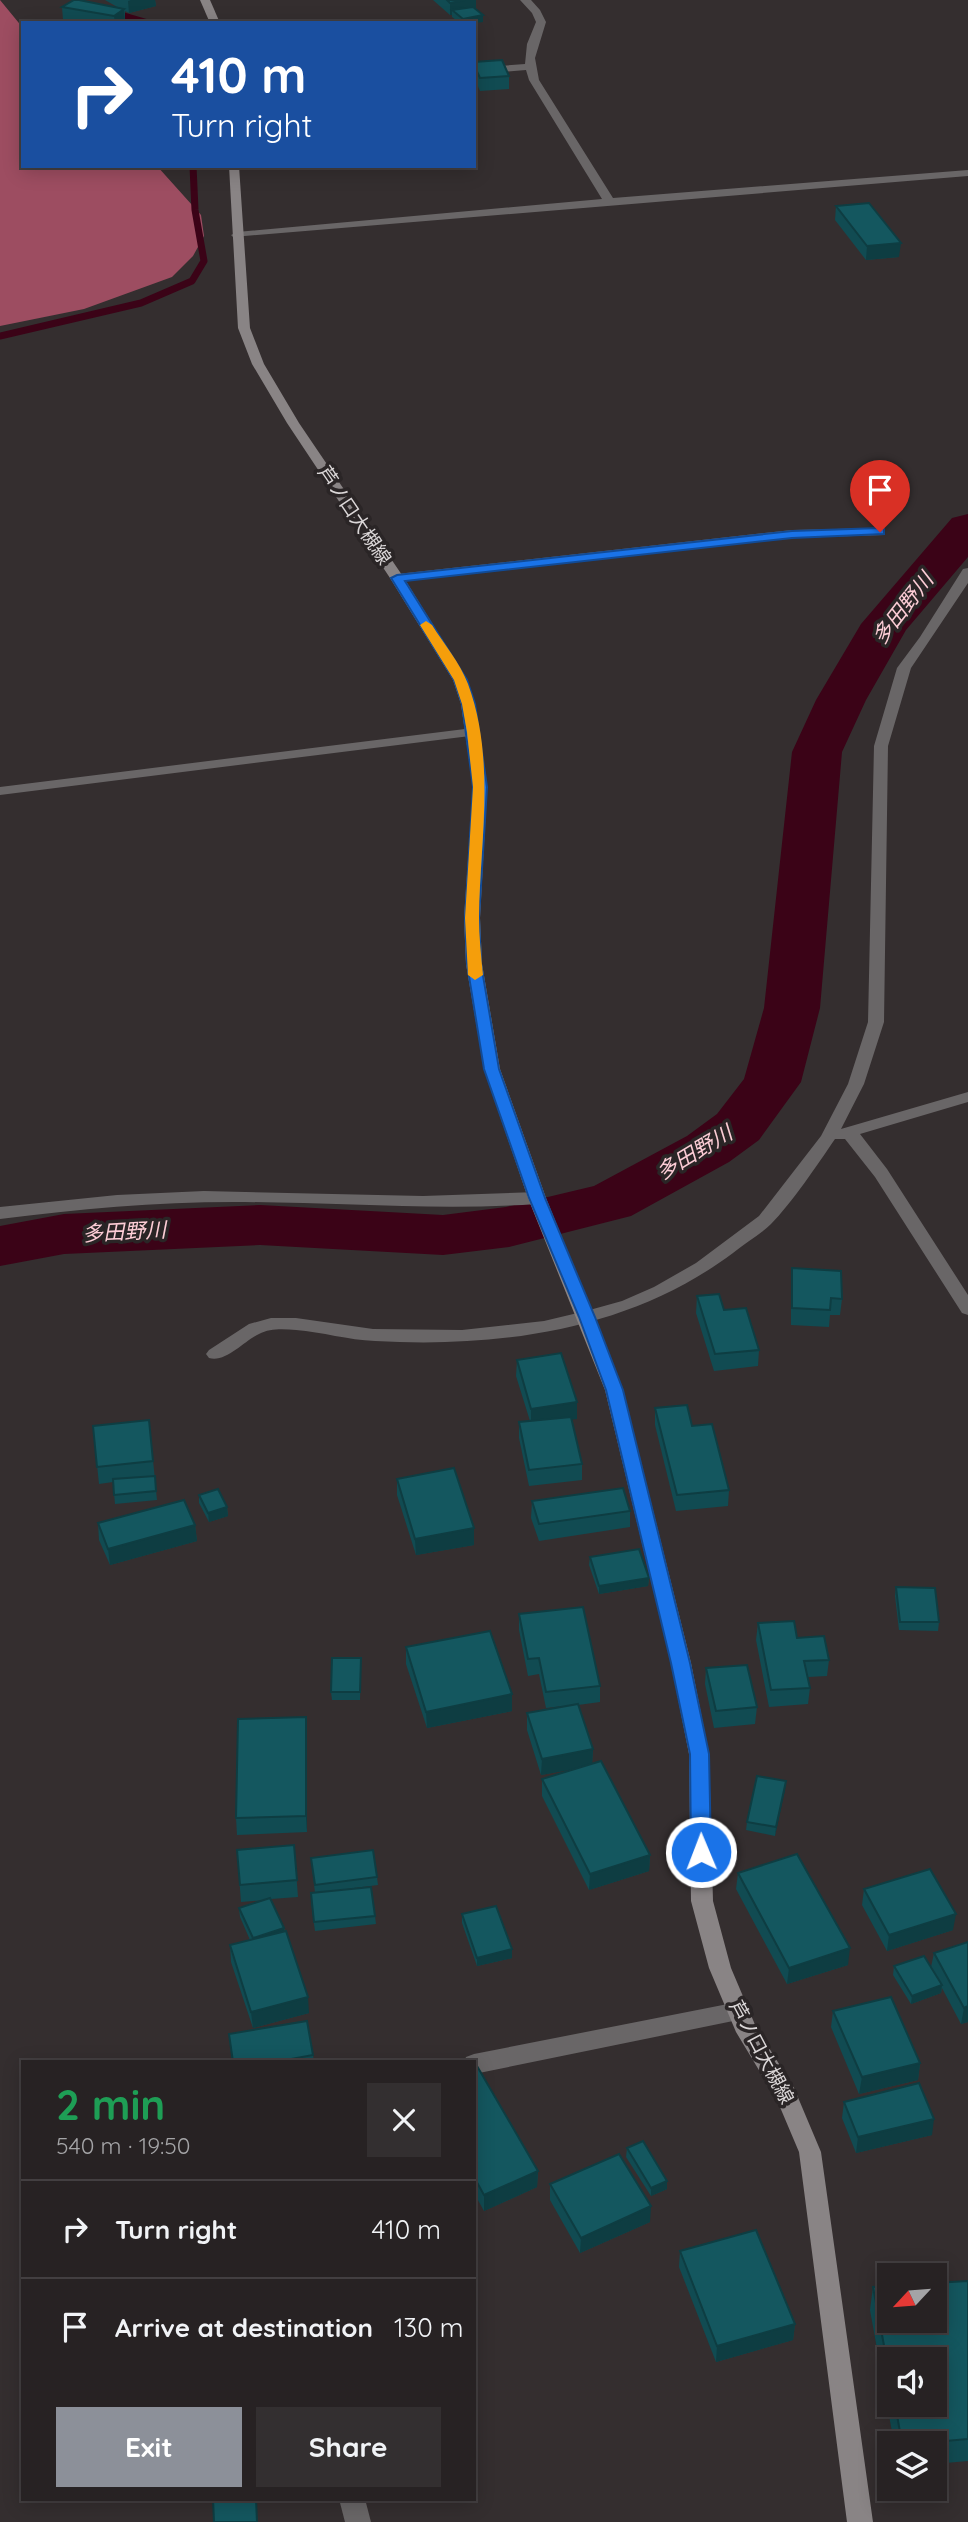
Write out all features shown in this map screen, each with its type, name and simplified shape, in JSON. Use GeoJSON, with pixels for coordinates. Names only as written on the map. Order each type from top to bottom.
{"type":"FeatureCollection","features":[{"type":"Feature","properties":{"kind":"main road"},"geometry":{"type":"LineString","coordinates":[[205,0],[214,21]]}},
{"type":"Feature","properties":{"kind":"main road","name":"芦ノ口大槻線"},"geometry":{"type":"LineString","coordinates":[[234,168],[244,328],[258,363],[293,423],[397,578],[460,680],[468,704],[480,787],[472,918],[479,1003],[492,1069],[537,1198],[587,1317],[614,1390],[681,1663],[699,1754],[702,1901],[720,1968],[747,2032],[786,2095],[810,2152],[860,2522]]}},
{"type":"Feature","properties":{"kind":"street"},"geometry":{"type":"LineString","coordinates":[[525,0],[537,12],[541,22],[529,56],[529,67],[547,104],[609,201]]}},
{"type":"Feature","properties":{"kind":"street"},"geometry":{"type":"LineString","coordinates":[[476,71],[529,67]]}},
{"type":"Feature","properties":{"kind":"street"},"geometry":{"type":"LineString","coordinates":[[237,236],[609,201],[968,173]]}},
{"type":"Feature","properties":{"kind":"street"},"geometry":{"type":"LineString","coordinates":[[397,578],[792,534],[880,532]]}},
{"type":"Feature","properties":{"kind":"street"},"geometry":{"type":"LineString","coordinates":[[215,1354],[255,1328],[271,1324],[296,1324],[373,1335],[462,1336],[544,1327],[587,1317],[628,1305],[702,1268],[741,1241],[780,1202],[828,1138],[856,1083],[876,1022],[881,746],[904,668],[963,590],[968,572]]}},
{"type":"Feature","properties":{"kind":"street"},"geometry":{"type":"LineString","coordinates":[[0,791],[473,732]]}},
{"type":"Feature","properties":{"kind":"street"},"geometry":{"type":"LineString","coordinates":[[828,1138],[968,1097]]}},
{"type":"Feature","properties":{"kind":"street"},"geometry":{"type":"LineString","coordinates":[[849,1132],[881,1173],[968,1309]]}},
{"type":"Feature","properties":{"kind":"street"},"geometry":{"type":"LineString","coordinates":[[0,1213],[88,1202],[220,1197],[467,1203],[537,1198]]}},
{"type":"Feature","properties":{"kind":"street"},"geometry":{"type":"LineString","coordinates":[[476,2064],[738,2011]]}},
{"type":"Feature","properties":{"kind":"street"},"geometry":{"type":"LineString","coordinates":[[353,2501],[358,2522]]}},
{"type":"Feature","properties":{"kind":"shaded area"},"geometry":{"type":"Polygon","coordinates":[[[0,0],[21,26],[21,168],[159,168],[201,215],[204,236],[193,256],[172,277],[84,309],[0,326],[0,0]]]}},
{"type":"Feature","properties":{"kind":"building"},"geometry":{"type":"Polygon","coordinates":[[[74,0],[124,9],[114,16],[62,7],[74,0]]]}},
{"type":"Feature","properties":{"kind":"building"},"geometry":{"type":"Polygon","coordinates":[[[473,7],[483,15],[463,19],[452,10],[473,7]]]}},
{"type":"Feature","properties":{"kind":"building"},"geometry":{"type":"Polygon","coordinates":[[[502,60],[509,76],[480,78],[476,62],[502,60]]]}},
{"type":"Feature","properties":{"kind":"building"},"geometry":{"type":"Polygon","coordinates":[[[869,203],[901,243],[867,246],[836,206],[869,203]]]}},
{"type":"Feature","properties":{"kind":"building"},"geometry":{"type":"Polygon","coordinates":[[[792,1268],[841,1271],[842,1299],[831,1298],[830,1310],[792,1308],[792,1268]]]}},
{"type":"Feature","properties":{"kind":"building"},"geometry":{"type":"Polygon","coordinates":[[[719,1294],[724,1310],[746,1308],[759,1350],[715,1354],[697,1296],[719,1294]]]}},
{"type":"Feature","properties":{"kind":"building"},"geometry":{"type":"Polygon","coordinates":[[[561,1353],[577,1402],[531,1409],[517,1360],[561,1353]]]}},
{"type":"Feature","properties":{"kind":"building"},"geometry":{"type":"Polygon","coordinates":[[[687,1405],[692,1426],[712,1424],[729,1490],[677,1495],[655,1408],[687,1405]]]}},
{"type":"Feature","properties":{"kind":"building"},"geometry":{"type":"Polygon","coordinates":[[[571,1417],[582,1464],[529,1470],[519,1422],[571,1417]]]}},
{"type":"Feature","properties":{"kind":"building"},"geometry":{"type":"Polygon","coordinates":[[[149,1420],[153,1461],[97,1467],[93,1426],[149,1420]]]}},
{"type":"Feature","properties":{"kind":"building"},"geometry":{"type":"Polygon","coordinates":[[[454,1468],[474,1528],[415,1539],[397,1479],[454,1468]]]}},
{"type":"Feature","properties":{"kind":"building"},"geometry":{"type":"Polygon","coordinates":[[[155,1476],[156,1491],[114,1495],[113,1479],[155,1476]]]}},
{"type":"Feature","properties":{"kind":"building"},"geometry":{"type":"Polygon","coordinates":[[[623,1488],[630,1511],[539,1524],[532,1501],[623,1488]]]}},
{"type":"Feature","properties":{"kind":"building"},"geometry":{"type":"Polygon","coordinates":[[[218,1489],[227,1507],[208,1513],[199,1495],[218,1489]]]}},
{"type":"Feature","properties":{"kind":"building"},"geometry":{"type":"Polygon","coordinates":[[[184,1500],[195,1525],[108,1549],[98,1523],[184,1500]]]}},
{"type":"Feature","properties":{"kind":"building"},"geometry":{"type":"Polygon","coordinates":[[[639,1549],[649,1578],[599,1586],[590,1557],[639,1549]]]}},
{"type":"Feature","properties":{"kind":"building"},"geometry":{"type":"Polygon","coordinates":[[[896,1587],[935,1588],[939,1622],[900,1622],[896,1587]]]}},
{"type":"Feature","properties":{"kind":"building"},"geometry":{"type":"Polygon","coordinates":[[[583,1607],[600,1686],[546,1692],[539,1658],[528,1659],[519,1614],[583,1607]]]}},
{"type":"Feature","properties":{"kind":"building"},"geometry":{"type":"Polygon","coordinates":[[[794,1621],[797,1638],[824,1636],[829,1660],[804,1661],[810,1688],[771,1690],[758,1623],[794,1621]]]}},
{"type":"Feature","properties":{"kind":"building"},"geometry":{"type":"Polygon","coordinates":[[[490,1631],[512,1694],[426,1712],[406,1647],[490,1631]]]}},
{"type":"Feature","properties":{"kind":"building"},"geometry":{"type":"Polygon","coordinates":[[[332,1658],[361,1658],[360,1692],[331,1692],[332,1658]]]}},
{"type":"Feature","properties":{"kind":"building"},"geometry":{"type":"Polygon","coordinates":[[[747,1665],[757,1707],[716,1711],[706,1668],[747,1665]]]}},
{"type":"Feature","properties":{"kind":"building"},"geometry":{"type":"Polygon","coordinates":[[[578,1704],[593,1749],[542,1759],[527,1713],[578,1704]]]}},
{"type":"Feature","properties":{"kind":"building"},"geometry":{"type":"Polygon","coordinates":[[[306,1717],[306,1816],[236,1818],[238,1719],[306,1717]]]}},
{"type":"Feature","properties":{"kind":"building"},"geometry":{"type":"Polygon","coordinates":[[[601,1761],[650,1855],[590,1874],[542,1779],[601,1761]]]}},
{"type":"Feature","properties":{"kind":"building"},"geometry":{"type":"Polygon","coordinates":[[[757,1776],[786,1781],[776,1827],[747,1822],[757,1776]]]}},
{"type":"Feature","properties":{"kind":"building"},"geometry":{"type":"Polygon","coordinates":[[[294,1845],[297,1880],[240,1885],[237,1850],[294,1845]]]}},
{"type":"Feature","properties":{"kind":"building"},"geometry":{"type":"Polygon","coordinates":[[[373,1850],[377,1877],[315,1885],[311,1858],[373,1850]]]}},
{"type":"Feature","properties":{"kind":"building"},"geometry":{"type":"Polygon","coordinates":[[[797,1854],[850,1948],[789,1968],[738,1873],[797,1854]]]}},
{"type":"Feature","properties":{"kind":"building"},"geometry":{"type":"Polygon","coordinates":[[[930,1869],[956,1914],[889,1935],[864,1889],[930,1869]]]}},
{"type":"Feature","properties":{"kind":"building"},"geometry":{"type":"Polygon","coordinates":[[[371,1887],[375,1916],[314,1922],[311,1893],[371,1887]]]}},
{"type":"Feature","properties":{"kind":"building"},"geometry":{"type":"Polygon","coordinates":[[[270,1898],[284,1928],[253,1938],[239,1908],[270,1898]]]}},
{"type":"Feature","properties":{"kind":"building"},"geometry":{"type":"Polygon","coordinates":[[[496,1906],[512,1949],[477,1958],[462,1914],[496,1906]]]}},
{"type":"Feature","properties":{"kind":"building"},"geometry":{"type":"Polygon","coordinates":[[[286,1931],[308,1997],[251,2012],[230,1945],[286,1931]]]}},
{"type":"Feature","properties":{"kind":"building"},"geometry":{"type":"Polygon","coordinates":[[[968,1942],[968,2006],[964,2008],[934,1953],[968,1942]]]}},
{"type":"Feature","properties":{"kind":"building"},"geometry":{"type":"Polygon","coordinates":[[[924,1956],[942,1985],[912,1996],[894,1966],[924,1956]]]}},
{"type":"Feature","properties":{"kind":"building"},"geometry":{"type":"Polygon","coordinates":[[[891,1997],[920,2063],[862,2077],[833,2011],[891,1997]]]}},
{"type":"Feature","properties":{"kind":"building"},"geometry":{"type":"Polygon","coordinates":[[[307,2021],[313,2055],[286,2060],[233,2060],[229,2034],[307,2021]]]}},
{"type":"Feature","properties":{"kind":"building"},"geometry":{"type":"Polygon","coordinates":[[[476,2066],[538,2171],[484,2195],[476,2181],[476,2066]]]}},
{"type":"Feature","properties":{"kind":"building"},"geometry":{"type":"Polygon","coordinates":[[[919,2083],[934,2119],[858,2137],[844,2102],[919,2083]]]}},
{"type":"Feature","properties":{"kind":"building"},"geometry":{"type":"Polygon","coordinates":[[[643,2141],[667,2181],[651,2188],[627,2148],[643,2141]]]}},
{"type":"Feature","properties":{"kind":"building"},"geometry":{"type":"Polygon","coordinates":[[[619,2154],[651,2206],[581,2238],[550,2184],[619,2154]]]}},
{"type":"Feature","properties":{"kind":"building"},"geometry":{"type":"Polygon","coordinates":[[[756,2230],[795,2324],[717,2346],[680,2251],[756,2230]]]}},
{"type":"Feature","properties":{"kind":"building"},"geometry":{"type":"Polygon","coordinates":[[[968,2281],[968,2439],[947,2441],[947,2431],[900,2431],[897,2417],[947,2417],[947,2347],[884,2347],[882,2333],[947,2333],[947,2282],[968,2281]]]}},
{"type":"Feature","properties":{"kind":"building"},"geometry":{"type":"Polygon","coordinates":[[[873,2287],[877,2287],[877,2308],[873,2287]]]}},
{"type":"Feature","properties":{"kind":"building"},"geometry":{"type":"Polygon","coordinates":[[[213,2501],[256,2501],[257,2522],[214,2522],[213,2501]]]}},
{"type":"Feature","properties":{"kind":"waterway"},"geometry":{"type":"LineString","coordinates":[[114,13],[141,21]]}},
{"type":"Feature","properties":{"kind":"waterway"},"geometry":{"type":"LineString","coordinates":[[0,336],[141,303],[192,281],[204,261],[195,210],[193,168]]}},
{"type":"Feature","properties":{"kind":"waterway","name":"多田野川"},"geometry":{"type":"LineString","coordinates":[[0,1246],[64,1234],[260,1225],[443,1235],[509,1227],[559,1212],[610,1202],[708,1149],[738,1127],[772,1082],[792,1008],[817,752],[841,700],[885,624],[968,528]]}},
{"type":"Feature","properties":{"kind":"slow traffic"},"geometry":{"type":"LineString","coordinates":[[426,625],[460,680],[473,732],[480,787],[472,918],[475,975]]}},
{"type":"Feature","properties":{"kind":"route"},"geometry":{"type":"LineString","coordinates":[[701,1852],[699,1754],[681,1663],[614,1390],[587,1317],[537,1198],[492,1069],[474,964],[472,918],[480,787],[468,704],[460,680],[397,578],[792,534],[880,532]]}}]}
